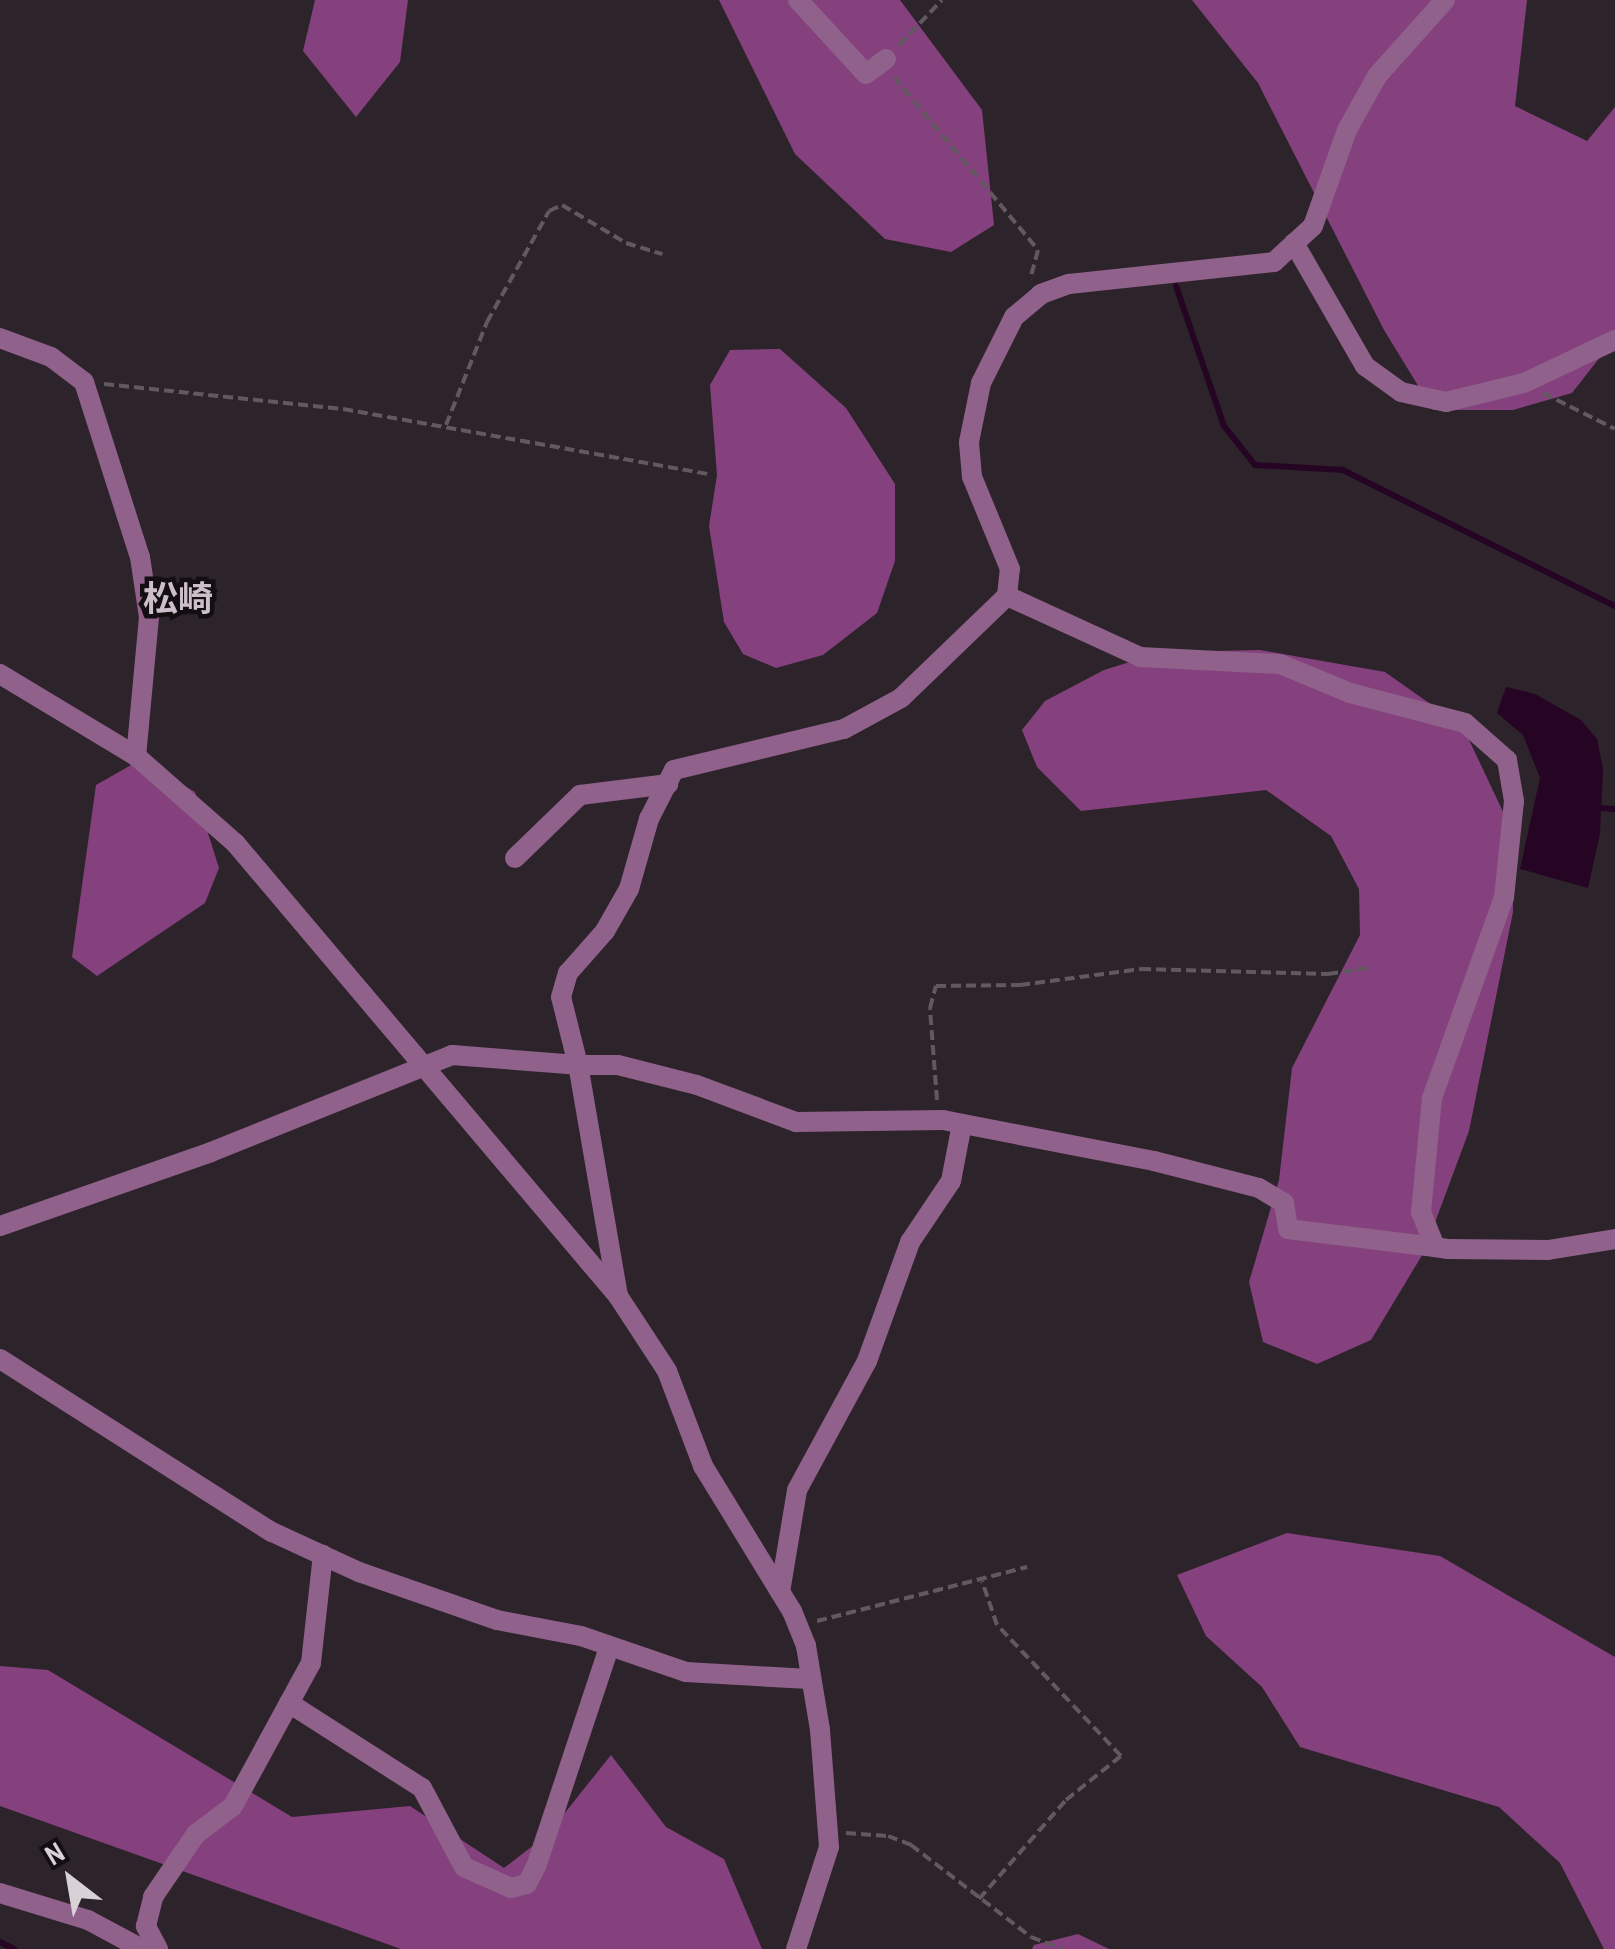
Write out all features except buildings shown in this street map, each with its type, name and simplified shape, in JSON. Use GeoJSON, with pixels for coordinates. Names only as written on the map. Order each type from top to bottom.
{"type":"FeatureCollection","features":[{"type":"Feature","properties":{"kind":"street"},"geometry":{"type":"LineString","coordinates":[[798,0],[866,74],[886,59]]}},
{"type":"Feature","properties":{"kind":"street"},"geometry":{"type":"LineString","coordinates":[[618,1296],[578,1066],[561,997],[564,985],[629,889],[674,770],[709,757],[858,722],[901,698],[1007,596],[1010,569],[972,477],[969,442],[982,383],[1024,308],[1070,284],[1274,262],[1313,226],[1328,197],[1347,130],[1377,76],[1445,0]]}},
{"type":"Feature","properties":{"kind":"street"},"geometry":{"type":"LineString","coordinates":[[1294,243],[1365,366],[1401,392],[1446,402],[1524,383],[1615,340]]}},
{"type":"Feature","properties":{"kind":"street"},"geometry":{"type":"LineString","coordinates":[[0,338],[51,357],[84,382],[140,558],[149,617],[136,756]]}},
{"type":"Feature","properties":{"kind":"street"},"geometry":{"type":"LineString","coordinates":[[1007,596],[1140,657],[1280,664],[1350,694],[1465,723],[1507,760],[1514,801],[1504,897],[1432,1098],[1421,1212],[1435,1246]]}},
{"type":"Feature","properties":{"kind":"street"},"geometry":{"type":"LineString","coordinates":[[0,674],[136,756],[236,844],[618,1296],[666,1371],[703,1466],[798,1626],[820,1730],[826,1832],[820,1889],[796,1949]]}},
{"type":"Feature","properties":{"kind":"street"},"geometry":{"type":"LineString","coordinates":[[515,858],[580,795],[668,784]]}},
{"type":"Feature","properties":{"kind":"street"},"geometry":{"type":"LineString","coordinates":[[0,1226],[211,1152],[422,1066],[478,1055],[578,1066],[618,1065],[697,1085],[796,1122],[938,1120],[1259,1188],[1284,1203],[1288,1230],[1498,1252],[1615,1239]]}},
{"type":"Feature","properties":{"kind":"street"},"geometry":{"type":"LineString","coordinates":[[780,1592],[797,1490],[867,1361],[910,1242],[951,1181],[962,1124]]}},
{"type":"Feature","properties":{"kind":"street"},"geometry":{"type":"LineString","coordinates":[[4,1371],[146,1446],[272,1532],[454,1607],[609,1647],[686,1672],[809,1679]]}},
{"type":"Feature","properties":{"kind":"street"},"geometry":{"type":"LineString","coordinates":[[158,1949],[146,1926],[153,1897],[188,1844],[233,1806],[311,1663],[323,1555]]}},
{"type":"Feature","properties":{"kind":"street"},"geometry":{"type":"LineString","coordinates":[[289,1703],[422,1788],[464,1868],[511,1888],[526,1884],[537,1864],[609,1647]]}},
{"type":"Feature","properties":{"kind":"street"},"geometry":{"type":"LineString","coordinates":[[2,1899],[88,1920],[142,1949]]}},
{"type":"Feature","properties":{"kind":"path"},"geometry":{"type":"LineString","coordinates":[[942,0],[886,59],[918,108],[1038,250],[1024,308]]}},
{"type":"Feature","properties":{"kind":"path"},"geometry":{"type":"LineString","coordinates":[[446,425],[487,322],[549,211],[562,206],[626,243],[662,254]]}},
{"type":"Feature","properties":{"kind":"path"},"geometry":{"type":"LineString","coordinates":[[84,382],[446,425],[707,474]]}},
{"type":"Feature","properties":{"kind":"path"},"geometry":{"type":"LineString","coordinates":[[1524,383],[1615,430]]}},
{"type":"Feature","properties":{"kind":"path"},"geometry":{"type":"LineString","coordinates":[[938,1120],[930,1008],[936,986],[1020,984],[1140,968],[1328,974],[1368,968]]}},
{"type":"Feature","properties":{"kind":"path"},"geometry":{"type":"LineString","coordinates":[[798,1626],[1027,1567]]}},
{"type":"Feature","properties":{"kind":"path"},"geometry":{"type":"LineString","coordinates":[[978,1899],[1066,1800],[1120,1756],[998,1625],[982,1580]]}},
{"type":"Feature","properties":{"kind":"path"},"geometry":{"type":"LineString","coordinates":[[826,1832],[888,1836],[911,1845],[1031,1937],[1063,1949]]}},
{"type":"Feature","properties":{"kind":"shaded area"},"geometry":{"type":"Polygon","coordinates":[[[315,0],[408,0],[400,62],[356,117],[303,51],[315,0]]]}},
{"type":"Feature","properties":{"kind":"shaded area"},"geometry":{"type":"Polygon","coordinates":[[[719,0],[900,0],[982,110],[994,225],[951,252],[885,239],[795,154],[719,0]]]}},
{"type":"Feature","properties":{"kind":"shaded area"},"geometry":{"type":"Polygon","coordinates":[[[1192,0],[1527,0],[1515,106],[1587,141],[1615,107],[1615,338],[1572,393],[1513,410],[1433,410],[1384,330],[1258,83],[1192,0]]]}},
{"type":"Feature","properties":{"kind":"shaded area"},"geometry":{"type":"Polygon","coordinates":[[[780,349],[846,408],[895,484],[895,561],[877,613],[823,655],[776,668],[743,654],[724,622],[709,526],[717,475],[710,385],[730,350],[780,349]]]}},
{"type":"Feature","properties":{"kind":"shaded area"},"geometry":{"type":"Polygon","coordinates":[[[1260,650],[1385,672],[1463,727],[1514,835],[1513,912],[1469,1131],[1424,1252],[1371,1340],[1317,1364],[1263,1342],[1249,1282],[1279,1180],[1292,1068],[1360,935],[1359,889],[1331,836],[1266,790],[1081,811],[1037,767],[1022,730],[1045,701],[1104,670],[1162,652],[1260,650]]]}},
{"type":"Feature","properties":{"kind":"shaded area"},"geometry":{"type":"Polygon","coordinates":[[[1506,687],[1535,694],[1581,720],[1597,739],[1603,769],[1600,833],[1588,888],[1520,869],[1540,778],[1523,735],[1497,713],[1506,687]]]}},
{"type":"Feature","properties":{"kind":"shaded area"},"geometry":{"type":"Polygon","coordinates":[[[140,760],[195,792],[219,868],[205,903],[97,976],[72,957],[96,785],[140,760]]]}},
{"type":"Feature","properties":{"kind":"shaded area"},"geometry":{"type":"Polygon","coordinates":[[[1287,1533],[1440,1556],[1615,1657],[1615,1949],[1604,1949],[1560,1863],[1499,1807],[1300,1747],[1262,1687],[1206,1636],[1177,1575],[1287,1533]]]}},
{"type":"Feature","properties":{"kind":"shaded area"},"geometry":{"type":"Polygon","coordinates":[[[0,1666],[48,1670],[292,1817],[410,1806],[504,1868],[548,1834],[611,1755],[666,1827],[724,1859],[762,1949],[401,1949],[0,1806],[0,1666]]]}},
{"type":"Feature","properties":{"kind":"shaded area"},"geometry":{"type":"Polygon","coordinates":[[[1078,1934],[1109,1949],[1032,1949],[1034,1945],[1078,1934]]]}},
{"type":"Feature","properties":{"kind":"waterway"},"geometry":{"type":"LineString","coordinates":[[1176,286],[1224,426],[1255,465],[1343,470],[1615,606]]}},
{"type":"Feature","properties":{"kind":"waterway"},"geometry":{"type":"LineString","coordinates":[[1601,808],[1615,809]]}},
{"type":"Feature","properties":{"kind":"waterway"},"geometry":{"type":"LineString","coordinates":[[0,1942],[14,1949]]}},
{"type":"Feature","properties":{"kind":"district","name":"松崎"},"geometry":{"type":"Point","coordinates":[178,599]}}]}
